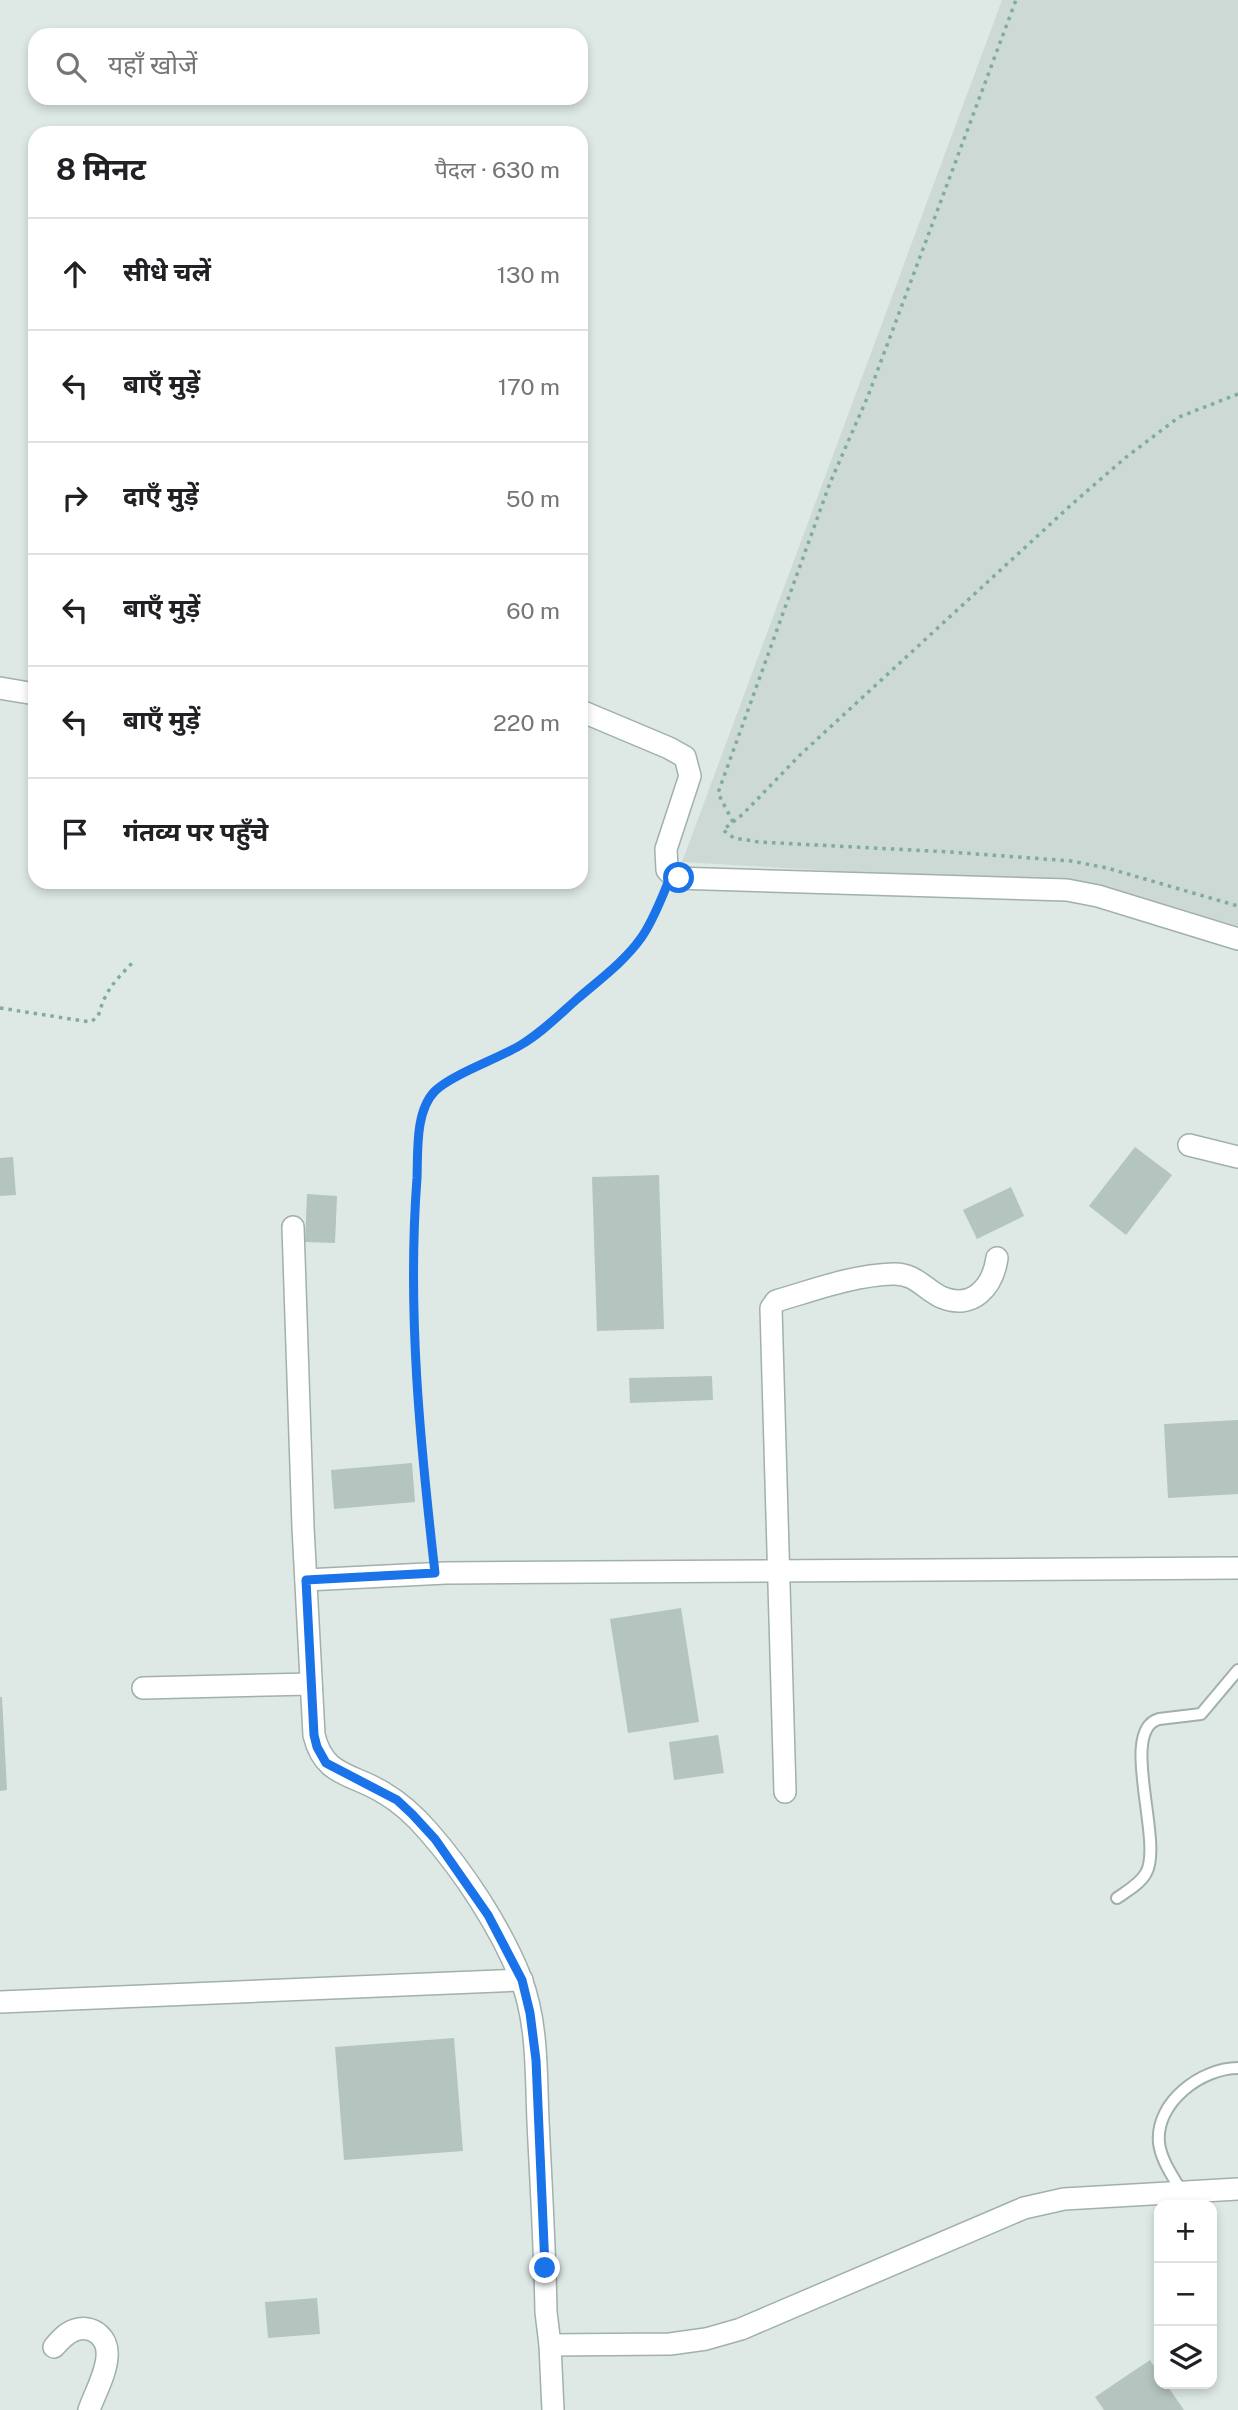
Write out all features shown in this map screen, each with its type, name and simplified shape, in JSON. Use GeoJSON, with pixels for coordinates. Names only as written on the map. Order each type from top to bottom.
{"type":"FeatureCollection","features":[{"type":"Feature","properties":{"kind":"street"},"geometry":{"type":"LineString","coordinates":[[0,688],[28,694]]}},
{"type":"Feature","properties":{"kind":"street"},"geometry":{"type":"LineString","coordinates":[[588,714],[685,757],[689,767],[688,785],[666,849],[666,862],[671,876],[1067,890],[1098,896],[1238,939]]}},
{"type":"Feature","properties":{"kind":"street"},"geometry":{"type":"LineString","coordinates":[[1189,1145],[1238,1157]]}},
{"type":"Feature","properties":{"kind":"street"},"geometry":{"type":"LineString","coordinates":[[292,1227],[314,1735],[322,1758],[332,1767],[381,1790],[412,1814],[452,1860],[488,1915],[522,1980],[530,2013],[536,2060],[546,2312],[553,2410]]}},
{"type":"Feature","properties":{"kind":"street"},"geometry":{"type":"LineString","coordinates":[[785,1792],[770,1322],[773,1304],[776,1300],[855,1280],[893,1274],[914,1278],[947,1299],[965,1300],[977,1296],[988,1286],[995,1274],[997,1258]]}},
{"type":"Feature","properties":{"kind":"street"},"geometry":{"type":"LineString","coordinates":[[306,1580],[435,1573],[779,1573],[1238,1568]]}},
{"type":"Feature","properties":{"kind":"street"},"geometry":{"type":"LineString","coordinates":[[143,1688],[311,1684]]}},
{"type":"Feature","properties":{"kind":"street"},"geometry":{"type":"LineString","coordinates":[[0,2002],[522,1980]]}},
{"type":"Feature","properties":{"kind":"street"},"geometry":{"type":"LineString","coordinates":[[550,2345],[670,2344],[706,2339],[741,2329],[1024,2208],[1064,2199],[1238,2189]]}},
{"type":"Feature","properties":{"kind":"street"},"geometry":{"type":"LineString","coordinates":[[54,2347],[66,2334],[79,2328],[92,2329],[103,2339],[107,2356],[89,2410]]}},
{"type":"Feature","properties":{"kind":"lane"},"geometry":{"type":"LineString","coordinates":[[1117,1898],[1143,1878],[1151,1858],[1141,1760],[1146,1727],[1159,1718],[1201,1714],[1238,1670]]}},
{"type":"Feature","properties":{"kind":"lane"},"geometry":{"type":"LineString","coordinates":[[1182,2192],[1166,2164],[1160,2146],[1163,2120],[1176,2099],[1201,2077],[1238,2068]]}},
{"type":"Feature","properties":{"kind":"path"},"geometry":{"type":"LineString","coordinates":[[733,822],[718,793],[830,483],[867,396],[1016,0]]}},
{"type":"Feature","properties":{"kind":"path"},"geometry":{"type":"LineString","coordinates":[[1238,394],[1179,417],[1125,458],[1070,505],[800,755],[723,830],[734,838],[759,842],[1071,861],[1107,868],[1238,906]]}},
{"type":"Feature","properties":{"kind":"path"},"geometry":{"type":"LineString","coordinates":[[435,1573],[426,1497],[413,1325],[414,1223],[420,1138],[425,1108],[431,1096],[442,1086],[520,1046],[537,1034],[621,961],[643,935],[671,876]]}},
{"type":"Feature","properties":{"kind":"path"},"geometry":{"type":"LineString","coordinates":[[0,1008],[90,1022],[98,1017],[107,990],[134,961]]}},
{"type":"Feature","properties":{"kind":"shaded area"},"geometry":{"type":"Polygon","coordinates":[[[1002,0],[1238,0],[1238,933],[1078,885],[682,862],[1002,0]]]}},
{"type":"Feature","properties":{"kind":"building"},"geometry":{"type":"Polygon","coordinates":[[[1135,1147],[1172,1175],[1126,1235],[1089,1206],[1135,1147]]]}},
{"type":"Feature","properties":{"kind":"building"},"geometry":{"type":"Polygon","coordinates":[[[13,1157],[16,1195],[0,1196],[0,1158],[13,1157]]]}},
{"type":"Feature","properties":{"kind":"building"},"geometry":{"type":"Polygon","coordinates":[[[659,1175],[664,1329],[597,1331],[592,1177],[659,1175]]]}},
{"type":"Feature","properties":{"kind":"building"},"geometry":{"type":"Polygon","coordinates":[[[1011,1187],[1024,1216],[977,1239],[963,1210],[1011,1187]]]}},
{"type":"Feature","properties":{"kind":"building"},"geometry":{"type":"Polygon","coordinates":[[[307,1194],[337,1196],[335,1243],[305,1242],[307,1194]]]}},
{"type":"Feature","properties":{"kind":"building"},"geometry":{"type":"Polygon","coordinates":[[[712,1376],[713,1400],[630,1403],[629,1378],[712,1376]]]}},
{"type":"Feature","properties":{"kind":"building"},"geometry":{"type":"Polygon","coordinates":[[[1238,1420],[1238,1494],[1168,1498],[1164,1424],[1238,1420]]]}},
{"type":"Feature","properties":{"kind":"building"},"geometry":{"type":"Polygon","coordinates":[[[412,1463],[415,1502],[334,1509],[331,1470],[412,1463]]]}},
{"type":"Feature","properties":{"kind":"building"},"geometry":{"type":"Polygon","coordinates":[[[681,1608],[699,1722],[628,1733],[610,1619],[681,1608]]]}},
{"type":"Feature","properties":{"kind":"building"},"geometry":{"type":"Polygon","coordinates":[[[0,1697],[7,1790],[0,1791],[0,1697]]]}},
{"type":"Feature","properties":{"kind":"building"},"geometry":{"type":"Polygon","coordinates":[[[718,1735],[724,1773],[674,1780],[669,1742],[718,1735]]]}},
{"type":"Feature","properties":{"kind":"building"},"geometry":{"type":"Polygon","coordinates":[[[454,2038],[463,2151],[344,2160],[335,2047],[454,2038]]]}},
{"type":"Feature","properties":{"kind":"building"},"geometry":{"type":"Polygon","coordinates":[[[317,2298],[320,2334],[268,2338],[265,2302],[317,2298]]]}},
{"type":"Feature","properties":{"kind":"building"},"geometry":{"type":"Polygon","coordinates":[[[1150,2360],[1154,2366],[1154,2389],[1169,2389],[1184,2410],[1104,2410],[1095,2397],[1150,2360]]]}},
{"type":"Feature","properties":{"kind":"route"},"geometry":{"type":"LineString","coordinates":[[545,2268],[536,2060],[530,2013],[522,1980],[488,1915],[435,1839],[397,1800],[332,1767],[322,1758],[314,1735],[306,1580],[435,1573],[419,1419],[412,1282],[421,1125],[431,1096],[442,1086],[520,1046],[537,1034],[621,961],[643,935],[671,876],[679,878]]}}]}
